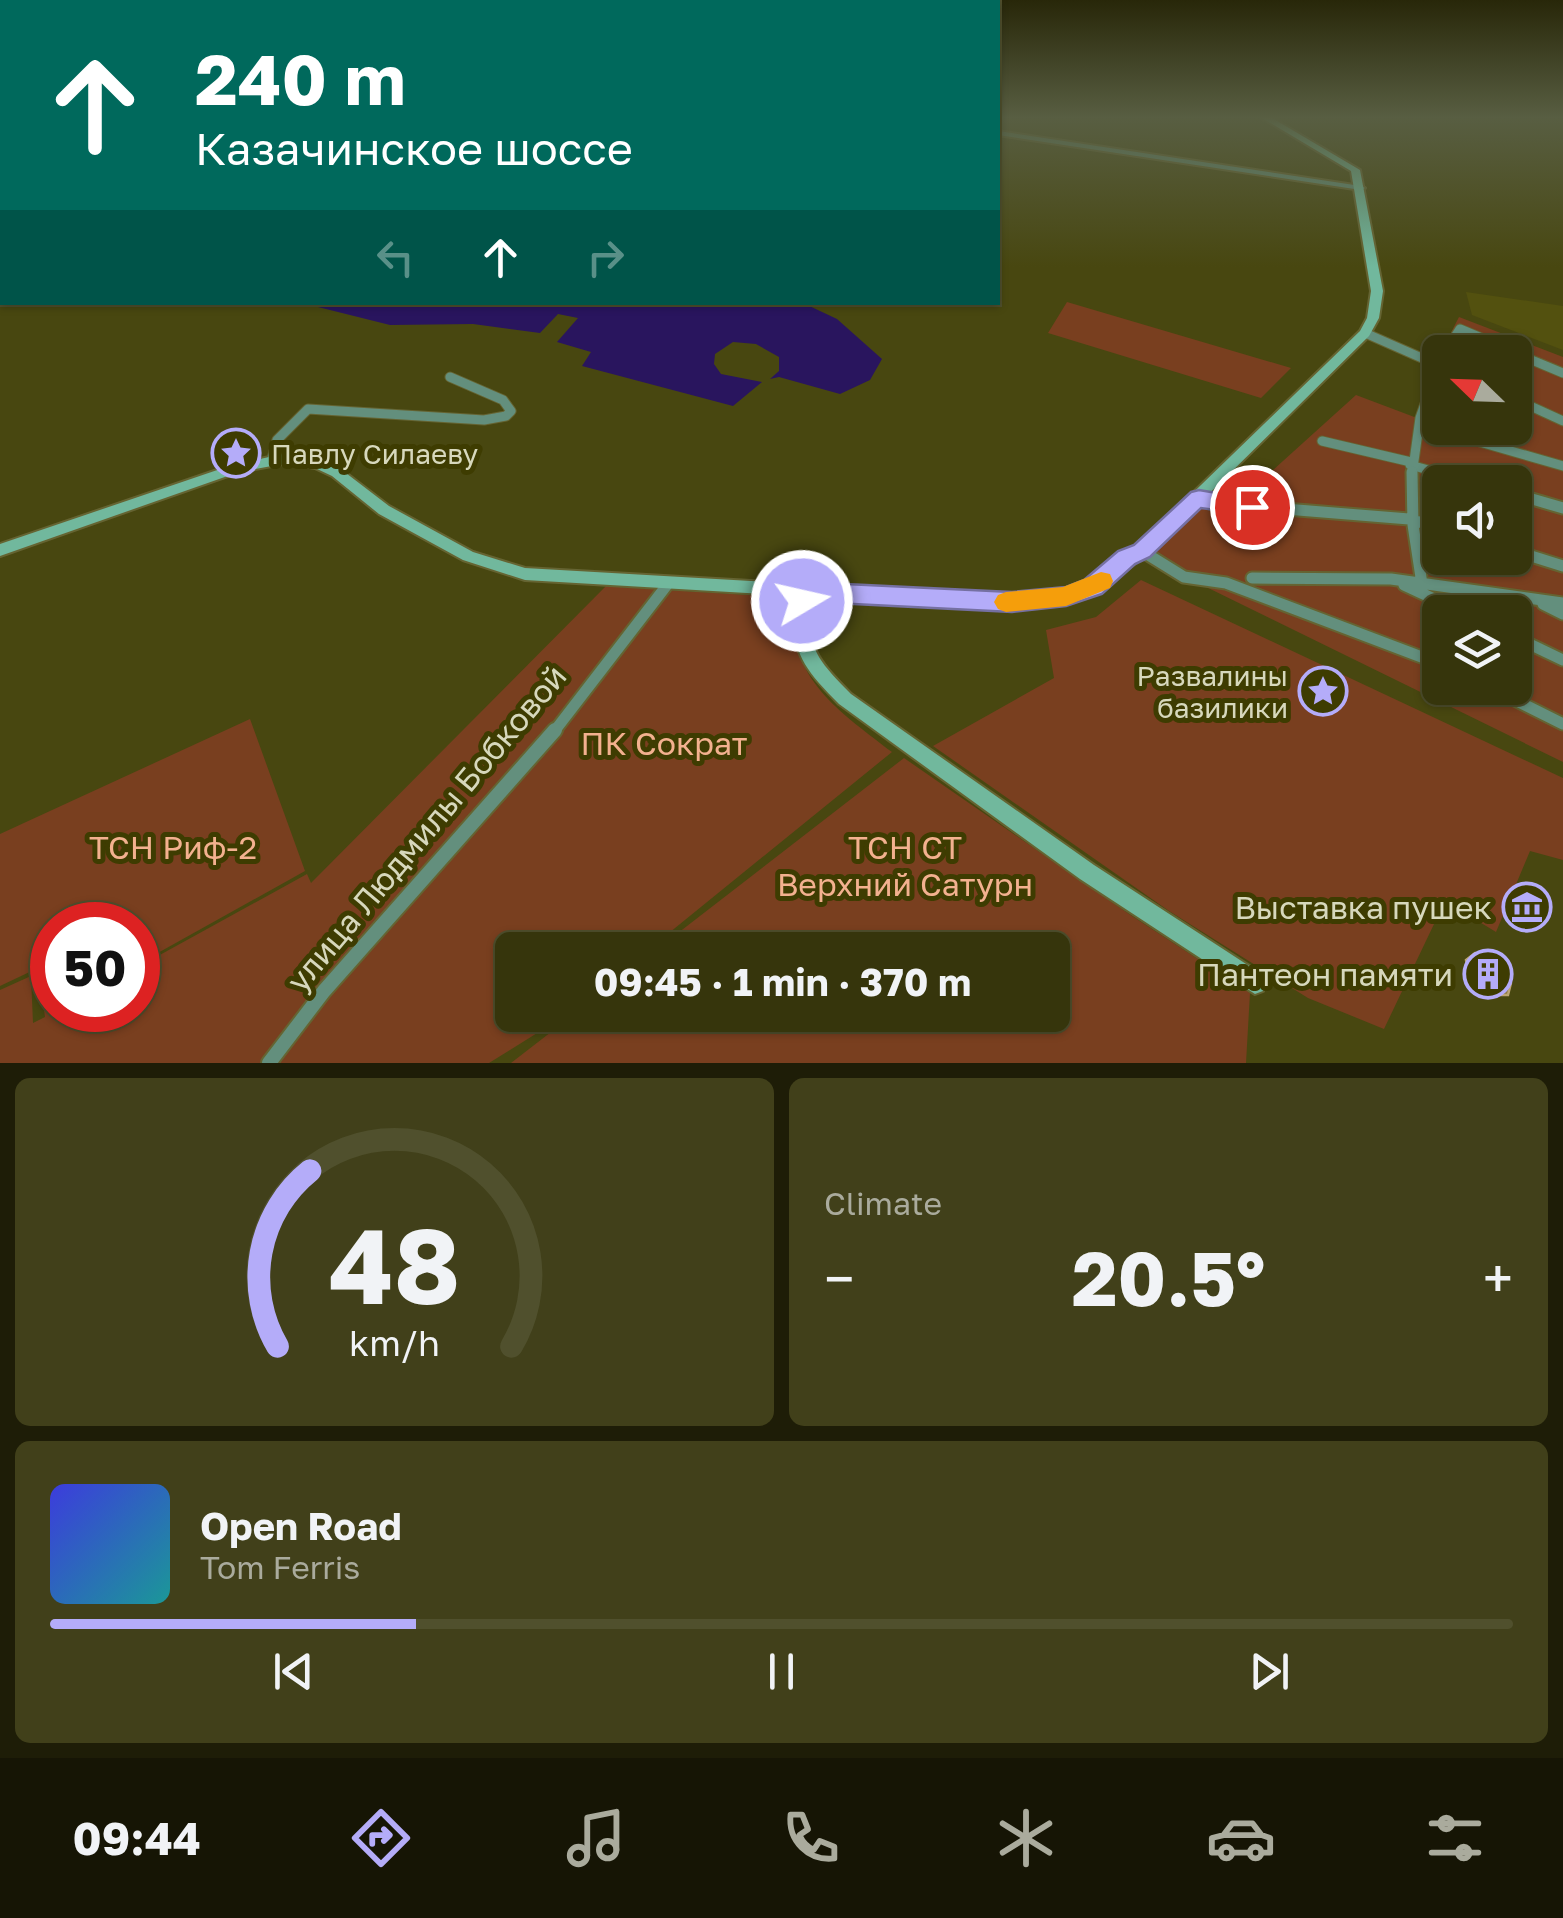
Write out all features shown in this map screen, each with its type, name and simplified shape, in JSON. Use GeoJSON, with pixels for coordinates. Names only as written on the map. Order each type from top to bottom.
{"type":"FeatureCollection","features":[{"type":"Feature","properties":{"kind":"main road"},"geometry":{"type":"LineString","coordinates":[[0,550],[272,460],[302,460],[338,473],[384,510],[498,568],[525,574],[761,590],[1039,601],[1093,587],[1199,498],[1365,332],[1374,318],[1377,291],[1360,188],[1352,168]]}},
{"type":"Feature","properties":{"kind":"main road"},"geometry":{"type":"LineString","coordinates":[[761,590],[786,598],[805,652],[844,699],[1087,872],[1255,983]]}},
{"type":"Feature","properties":{"kind":"main road"},"geometry":{"type":"LineString","coordinates":[[798,628],[804,592]]}},
{"type":"Feature","properties":{"kind":"main road"},"geometry":{"type":"LineString","coordinates":[[798,628],[810,605],[838,594]]}},
{"type":"Feature","properties":{"kind":"street"},"geometry":{"type":"LineString","coordinates":[[1226,168],[1360,188]]}},
{"type":"Feature","properties":{"kind":"street"},"geometry":{"type":"LineString","coordinates":[[1365,332],[1422,357]]}},
{"type":"Feature","properties":{"kind":"street"},"geometry":{"type":"LineString","coordinates":[[1532,359],[1563,373]]}},
{"type":"Feature","properties":{"kind":"street"},"geometry":{"type":"LineString","coordinates":[[272,460],[277,440],[308,410],[326,408],[484,420],[506,416],[511,411],[503,400],[450,376]]}},
{"type":"Feature","properties":{"kind":"street"},"geometry":{"type":"LineString","coordinates":[[1532,407],[1563,421]]}},
{"type":"Feature","properties":{"kind":"street"},"geometry":{"type":"LineString","coordinates":[[1422,423],[1411,463],[1410,518],[1422,584]]}},
{"type":"Feature","properties":{"kind":"street"},"geometry":{"type":"LineString","coordinates":[[1421,426],[1563,466]]}},
{"type":"Feature","properties":{"kind":"street"},"geometry":{"type":"LineString","coordinates":[[1322,442],[1422,466]]}},
{"type":"Feature","properties":{"kind":"street"},"geometry":{"type":"LineString","coordinates":[[1199,498],[1210,503],[1299,513],[1410,518],[1422,522]]}},
{"type":"Feature","properties":{"kind":"street"},"geometry":{"type":"LineString","coordinates":[[1532,499],[1563,508]]}},
{"type":"Feature","properties":{"kind":"street"},"geometry":{"type":"LineString","coordinates":[[1134,554],[1184,577],[1226,583],[1422,657]]}},
{"type":"Feature","properties":{"kind":"street"},"geometry":{"type":"LineString","coordinates":[[1532,556],[1563,566]]}},
{"type":"Feature","properties":{"kind":"street"},"geometry":{"type":"LineString","coordinates":[[1252,578],[1391,579],[1563,603]]}},
{"type":"Feature","properties":{"kind":"street"},"geometry":{"type":"LineString","coordinates":[[1391,579],[1425,595]]}},
{"type":"Feature","properties":{"kind":"street","name":"улица Людмилы Бобковой"},"geometry":{"type":"LineString","coordinates":[[269,1063],[324,991],[532,760],[667,585]]}},
{"type":"Feature","properties":{"kind":"street"},"geometry":{"type":"LineString","coordinates":[[1534,599],[1563,614]]}},
{"type":"Feature","properties":{"kind":"street"},"geometry":{"type":"LineString","coordinates":[[1532,646],[1563,660]]}},
{"type":"Feature","properties":{"kind":"street"},"geometry":{"type":"LineString","coordinates":[[1525,705],[1563,724]]}},
{"type":"Feature","properties":{"kind":"shaded area"},"geometry":{"type":"Polygon","coordinates":[[[1466,292],[1563,306],[1563,350],[1532,335],[1472,315],[1466,292]]]}},
{"type":"Feature","properties":{"kind":"shaded area"},"geometry":{"type":"Polygon","coordinates":[[[310,305],[807,305],[837,319],[882,359],[870,380],[840,394],[779,377],[770,379],[779,371],[779,357],[756,344],[733,342],[715,354],[714,364],[721,374],[762,382],[733,406],[582,366],[591,352],[557,342],[578,318],[558,314],[540,333],[473,324],[390,325],[310,305]]]}},
{"type":"Feature","properties":{"kind":"green space"},"geometry":{"type":"Polygon","coordinates":[[[1067,302],[1291,368],[1261,398],[1048,333],[1067,302]]]}},
{"type":"Feature","properties":{"kind":"green space"},"geometry":{"type":"Polygon","coordinates":[[[1459,317],[1506,335],[1450,335],[1459,317]]]}},
{"type":"Feature","properties":{"kind":"green space"},"geometry":{"type":"Polygon","coordinates":[[[1532,345],[1563,357],[1563,762],[1447,705],[1532,705],[1532,595],[1422,595],[1422,693],[1147,558],[1211,496],[1242,498],[1356,395],[1417,418],[1422,404],[1422,445],[1532,445],[1532,345]]]}},
{"type":"Feature","properties":{"kind":"green space"},"geometry":{"type":"Polygon","coordinates":[[[1141,580],[1563,778],[1563,860],[1530,851],[1496,932],[1445,901],[1384,1029],[1308,998],[1169,911],[933,746],[1054,678],[1046,630],[1096,617],[1141,580]]]}},
{"type":"Feature","properties":{"kind":"green space","name":"ПК Сократ"},"geometry":{"type":"Polygon","coordinates":[[[606,586],[797,598],[798,649],[806,669],[834,705],[892,752],[670,932],[495,932],[495,1032],[539,1032],[489,1063],[0,1063],[0,990],[30,976],[30,1032],[160,1032],[160,955],[307,874],[311,883],[606,586]]]}},
{"type":"Feature","properties":{"kind":"green space","name":"ПК Сократ"},"geometry":{"type":"Polygon","coordinates":[[[250,719],[305,871],[160,952],[160,902],[30,902],[30,972],[0,986],[0,834],[250,719]]]}},
{"type":"Feature","properties":{"kind":"green space","name":"ТСН СТ Верхний Сатурн"},"geometry":{"type":"Polygon","coordinates":[[[904,758],[1250,993],[1246,1063],[511,1063],[551,1032],[1070,1032],[1070,932],[679,932],[904,758]]]}},
{"type":"Feature","properties":{"kind":"building","name":"Пантеон памяти"},"geometry":{"type":"Polygon","coordinates":[[[1475,953],[1490,957],[1504,969],[1511,983],[1508,995],[1489,995],[1470,979],[1466,960],[1475,953]]]}},
{"type":"Feature","properties":{"kind":"slow traffic"},"geometry":{"type":"LineString","coordinates":[[1006,602],[1066,596],[1101,581]]}},
{"type":"Feature","properties":{"kind":"place","name":"Павлу Силаеву"},"geometry":{"type":"Point","coordinates":[236,453]}},
{"type":"Feature","properties":{"kind":"place","name":"Развалины базилики"},"geometry":{"type":"Point","coordinates":[1323,691]}},
{"type":"Feature","properties":{"kind":"place","name":"Выставка пушек"},"geometry":{"type":"Point","coordinates":[1527,907]}},
{"type":"Feature","properties":{"kind":"place","name":"Пантеон памяти"},"geometry":{"type":"Point","coordinates":[1488,974]}},
{"type":"Feature","properties":{"kind":"route"},"geometry":{"type":"LineString","coordinates":[[802,601],[804,592],[1012,602],[1066,596],[1106,578],[1126,558],[1142,551],[1199,498],[1210,503],[1252,507]]}},
{"type":"Feature","properties":{"kind":"park label","name":"ТСН Риф-2"},"geometry":{"type":"Point","coordinates":[173,847]}}]}
